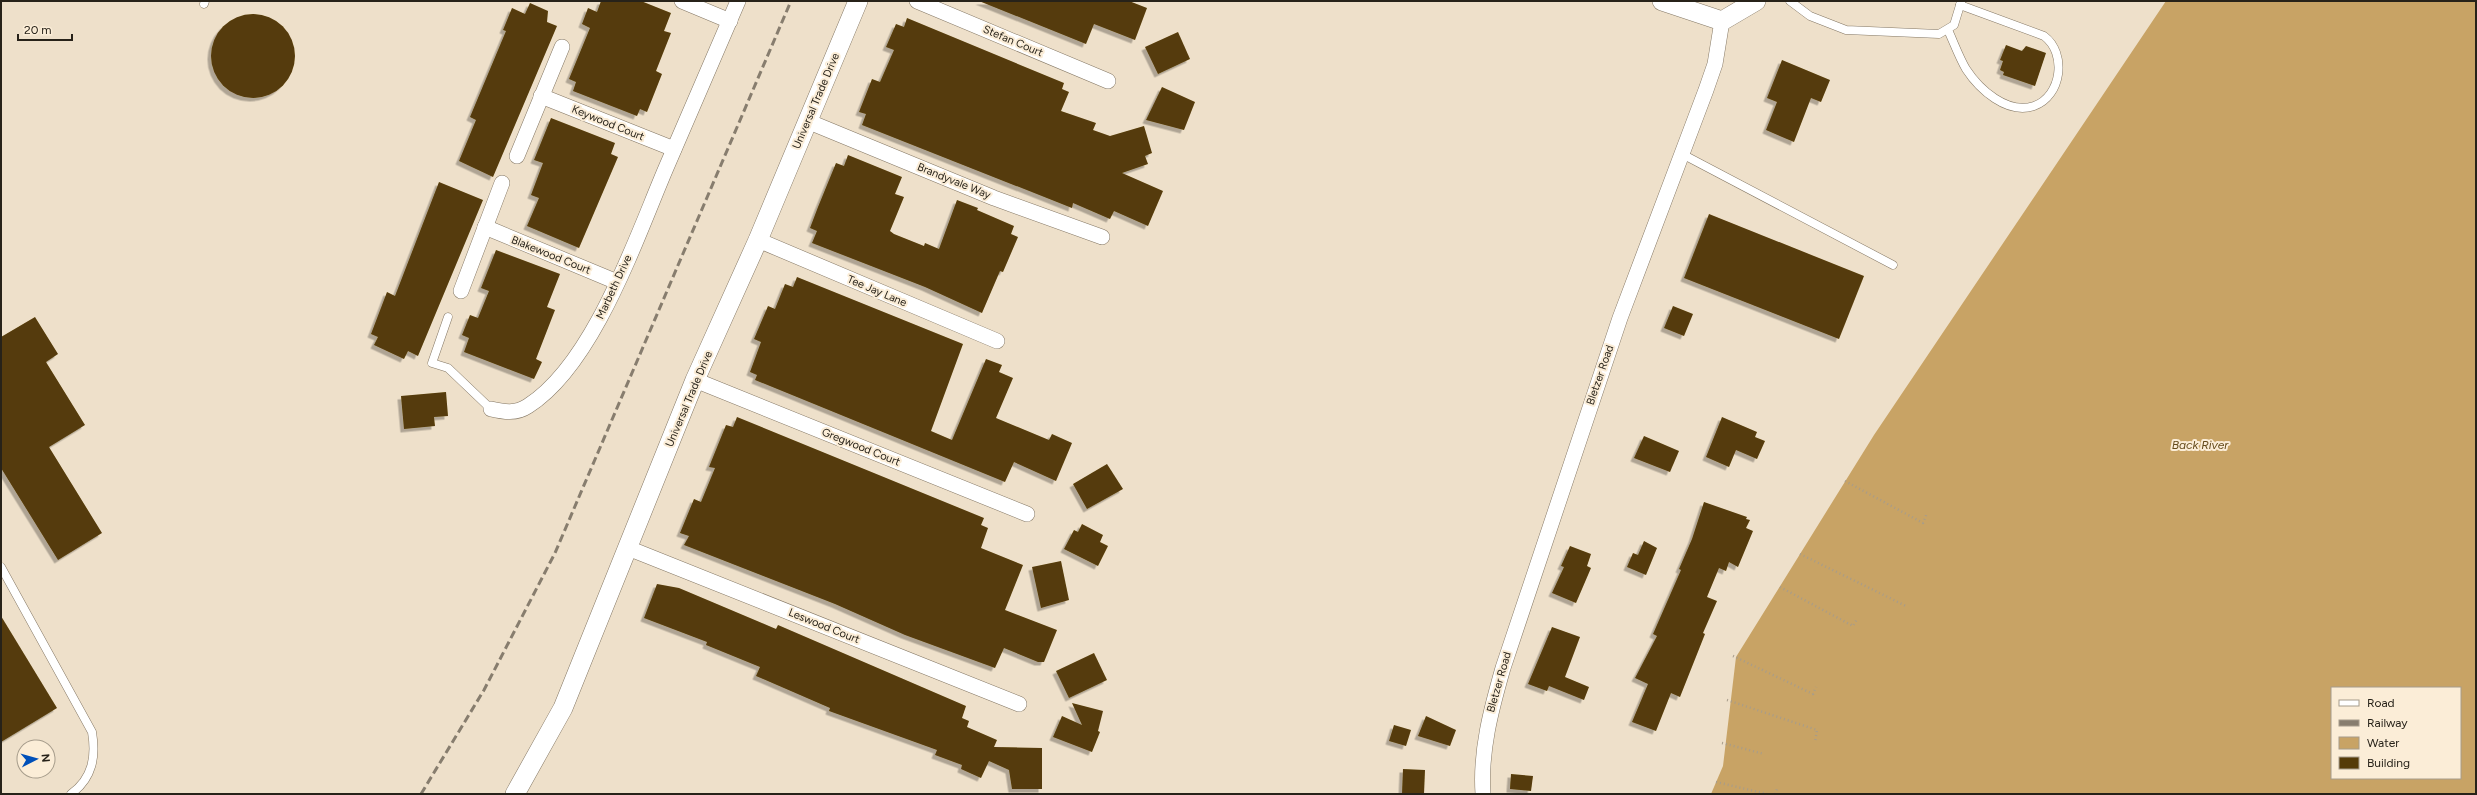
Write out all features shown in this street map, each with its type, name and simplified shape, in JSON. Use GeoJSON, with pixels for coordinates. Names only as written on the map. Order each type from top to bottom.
{"type":"FeatureCollection","features":[{"type":"Feature","properties":{"kind":"street"},"geometry":{"type":"LineString","coordinates":[[682,1],[730,21]]}},
{"type":"Feature","properties":{"kind":"street","name":"Marbeth Drive"},"geometry":{"type":"LineString","coordinates":[[490,409],[506,412],[518,411],[528,406],[548,389],[579,352],[592,333],[617,282],[738,1]]}},
{"type":"Feature","properties":{"kind":"street","name":"Universal Trade Drive"},"geometry":{"type":"LineString","coordinates":[[515,794],[564,708],[695,380],[758,240],[858,1]]}},
{"type":"Feature","properties":{"kind":"street","name":"Stefan Court"},"geometry":{"type":"LineString","coordinates":[[917,1],[1108,81]]}},
{"type":"Feature","properties":{"kind":"street"},"geometry":{"type":"LineString","coordinates":[[1662,1],[1722,21],[1756,1]]}},
{"type":"Feature","properties":{"kind":"street","name":"Bletzer Road"},"geometry":{"type":"LineString","coordinates":[[1483,794],[1483,753],[1490,714],[1503,668],[1620,318],[1715,64],[1722,21]]}},
{"type":"Feature","properties":{"kind":"street"},"geometry":{"type":"LineString","coordinates":[[517,156],[562,47]]}},
{"type":"Feature","properties":{"kind":"street","name":"Keywood Court"},"geometry":{"type":"LineString","coordinates":[[541,96],[674,149]]}},
{"type":"Feature","properties":{"kind":"street","name":"Brandyvale Way"},"geometry":{"type":"LineString","coordinates":[[807,122],[994,198],[1102,237]]}},
{"type":"Feature","properties":{"kind":"street"},"geometry":{"type":"LineString","coordinates":[[461,291],[502,183]]}},
{"type":"Feature","properties":{"kind":"street","name":"Blakewood Court"},"geometry":{"type":"LineString","coordinates":[[485,227],[617,282]]}},
{"type":"Feature","properties":{"kind":"street","name":"Tee Jay Lane"},"geometry":{"type":"LineString","coordinates":[[758,240],[997,341]]}},
{"type":"Feature","properties":{"kind":"street","name":"Gregwood Court"},"geometry":{"type":"LineString","coordinates":[[695,380],[1027,514]]}},
{"type":"Feature","properties":{"kind":"street","name":"Leswood Court"},"geometry":{"type":"LineString","coordinates":[[628,548],[1019,704]]}},
{"type":"Feature","properties":{"kind":"lane"},"geometry":{"type":"LineString","coordinates":[[1790,1],[1810,16],[1846,30],[1939,34],[1948,30],[1954,25],[1961,3],[2044,36],[2051,41],[2060,68],[2058,77],[2050,94],[2035,106],[2015,107],[2002,103],[1985,90],[1966,68],[1948,30]]}},
{"type":"Feature","properties":{"kind":"lane"},"geometry":{"type":"LineString","coordinates":[[1682,154],[1893,265]]}},
{"type":"Feature","properties":{"kind":"lane","name":"Marbeth Drive"},"geometry":{"type":"LineString","coordinates":[[448,317],[432,363],[448,368],[490,409]]}},
{"type":"Feature","properties":{"kind":"lane"},"geometry":{"type":"LineString","coordinates":[[1,567],[92,732],[96,751],[92,766],[85,780],[72,794]]}},
{"type":"Feature","properties":{"kind":"path"},"geometry":{"type":"LineString","coordinates":[[1845,481],[1923,523],[1927,513]]}},
{"type":"Feature","properties":{"kind":"path"},"geometry":{"type":"LineString","coordinates":[[1800,554],[1906,606]]}},
{"type":"Feature","properties":{"kind":"path"},"geometry":{"type":"LineString","coordinates":[[1780,588],[1853,626],[1857,619]]}},
{"type":"Feature","properties":{"kind":"path"},"geometry":{"type":"LineString","coordinates":[[1733,656],[1813,694],[1816,686]]}},
{"type":"Feature","properties":{"kind":"path"},"geometry":{"type":"LineString","coordinates":[[1727,700],[1817,730],[1815,742]]}},
{"type":"Feature","properties":{"kind":"path"},"geometry":{"type":"LineString","coordinates":[[1722,743],[1764,754]]}},
{"type":"Feature","properties":{"kind":"path"},"geometry":{"type":"LineString","coordinates":[[1716,782],[1767,794]]}},
{"type":"Feature","properties":{"kind":"path"},"geometry":{"type":"LineString","coordinates":[[1775,794],[1777,790]]}},
{"type":"Feature","properties":{"kind":"water","name":"Back River"},"geometry":{"type":"Polygon","coordinates":[[[2166,1],[2476,1],[2476,794],[1711,794],[1723,766],[1736,657],[1874,435],[2166,1]]]}},
{"type":"Feature","properties":{"kind":"building"},"geometry":{"type":"Polygon","coordinates":[[[601,1],[641,1],[671,13],[664,31],[671,33],[656,71],[662,74],[647,112],[640,109],[637,116],[573,91],[576,82],[569,79],[590,28],[582,24],[588,8],[597,12],[601,1]]]}},
{"type":"Feature","properties":{"kind":"building"},"geometry":{"type":"Polygon","coordinates":[[[979,1],[1129,1],[1147,8],[1135,40],[1094,24],[1086,44],[979,1]]]}},
{"type":"Feature","properties":{"kind":"building"},"geometry":{"type":"Polygon","coordinates":[[[530,3],[548,11],[547,22],[557,26],[493,177],[459,161],[476,120],[470,117],[506,31],[503,30],[512,8],[525,14],[530,3]]]}},
{"type":"Feature","properties":{"kind":"building"},"geometry":{"type":"Polygon","coordinates":[[[253,14],[261,15],[276,21],[288,33],[294,48],[294,64],[288,79],[276,91],[261,97],[253,98],[245,97],[230,91],[218,79],[212,64],[211,56],[212,48],[218,33],[230,21],[245,15],[253,14]]]}},
{"type":"Feature","properties":{"kind":"building"},"geometry":{"type":"Polygon","coordinates":[[[907,18],[1064,83],[1062,89],[1069,92],[1061,111],[1096,123],[1093,130],[1110,136],[1144,126],[1152,153],[1145,156],[1148,164],[1122,173],[1163,191],[1148,226],[1114,211],[1110,219],[1073,203],[1072,208],[862,125],[866,114],[859,112],[872,79],[880,82],[894,50],[886,47],[896,24],[904,27],[907,18]]]}},
{"type":"Feature","properties":{"kind":"building"},"geometry":{"type":"Polygon","coordinates":[[[1178,32],[1190,59],[1158,74],[1145,47],[1178,32]]]}},
{"type":"Feature","properties":{"kind":"building"},"geometry":{"type":"Polygon","coordinates":[[[2006,45],[2022,51],[2026,46],[2046,53],[2035,86],[2003,75],[2004,72],[2000,70],[2003,61],[2000,60],[2006,45]]]}},
{"type":"Feature","properties":{"kind":"building"},"geometry":{"type":"Polygon","coordinates":[[[1782,60],[1830,80],[1821,102],[1811,98],[1794,142],[1766,130],[1777,102],[1767,98],[1782,60]]]}},
{"type":"Feature","properties":{"kind":"building"},"geometry":{"type":"Polygon","coordinates":[[[1162,87],[1195,102],[1184,130],[1146,120],[1162,87]]]}},
{"type":"Feature","properties":{"kind":"building"},"geometry":{"type":"Polygon","coordinates":[[[551,118],[615,143],[611,154],[618,157],[579,248],[527,226],[539,198],[531,195],[543,163],[534,160],[551,118]]]}},
{"type":"Feature","properties":{"kind":"building"},"geometry":{"type":"Polygon","coordinates":[[[848,155],[902,177],[895,194],[904,197],[890,231],[894,234],[924,246],[925,243],[939,249],[957,200],[978,208],[977,210],[1014,226],[1011,234],[1018,237],[1003,272],[1000,271],[982,313],[925,287],[812,243],[817,231],[810,228],[836,163],[844,166],[848,155]]]}},
{"type":"Feature","properties":{"kind":"building"},"geometry":{"type":"Polygon","coordinates":[[[439,182],[483,200],[418,356],[408,351],[404,359],[374,345],[378,337],[371,334],[387,292],[395,296],[439,182]]]}},
{"type":"Feature","properties":{"kind":"building"},"geometry":{"type":"Polygon","coordinates":[[[1709,214],[1864,276],[1839,339],[1684,278],[1709,214]]]}},
{"type":"Feature","properties":{"kind":"building"},"geometry":{"type":"Polygon","coordinates":[[[496,250],[560,274],[547,307],[555,310],[536,359],[542,362],[534,379],[464,352],[469,338],[462,335],[470,315],[478,318],[489,291],[481,288],[496,250]]]}},
{"type":"Feature","properties":{"kind":"building"},"geometry":{"type":"Polygon","coordinates":[[[797,277],[963,344],[931,431],[952,440],[986,359],[1002,365],[999,372],[1013,378],[996,418],[1049,440],[1052,434],[1072,443],[1056,481],[1014,462],[1005,482],[755,380],[757,375],[750,372],[761,342],[754,339],[768,306],[775,309],[785,284],[793,287],[797,277]]]}},
{"type":"Feature","properties":{"kind":"building"},"geometry":{"type":"Polygon","coordinates":[[[1673,306],[1693,314],[1684,336],[1664,328],[1673,306]]]}},
{"type":"Feature","properties":{"kind":"building"},"geometry":{"type":"Polygon","coordinates":[[[35,317],[58,354],[46,362],[85,425],[49,447],[102,533],[58,560],[1,468],[1,337],[35,317]]]}},
{"type":"Feature","properties":{"kind":"building"},"geometry":{"type":"Polygon","coordinates":[[[446,392],[448,416],[434,417],[435,426],[404,429],[401,396],[446,392]]]}},
{"type":"Feature","properties":{"kind":"building"},"geometry":{"type":"Polygon","coordinates":[[[737,417],[984,518],[981,525],[988,528],[981,548],[1023,565],[1005,610],[1057,630],[1044,662],[1038,662],[1004,648],[995,668],[905,635],[835,604],[684,545],[689,536],[680,533],[694,499],[701,502],[715,468],[709,467],[726,425],[733,427],[737,417]]]}},
{"type":"Feature","properties":{"kind":"building"},"geometry":{"type":"Polygon","coordinates":[[[1722,417],[1757,432],[1755,437],[1765,441],[1757,459],[1736,450],[1729,467],[1706,457],[1722,417]]]}},
{"type":"Feature","properties":{"kind":"building"},"geometry":{"type":"Polygon","coordinates":[[[1644,436],[1679,451],[1670,472],[1634,458],[1644,436]]]}},
{"type":"Feature","properties":{"kind":"building"},"geometry":{"type":"Polygon","coordinates":[[[1107,464],[1123,489],[1087,509],[1073,484],[1107,464]]]}},
{"type":"Feature","properties":{"kind":"building"},"geometry":{"type":"Polygon","coordinates":[[[1704,502],[1747,517],[1746,519],[1750,520],[1746,528],[1753,531],[1738,567],[1729,562],[1726,571],[1719,568],[1707,597],[1717,601],[1703,633],[1705,634],[1680,697],[1671,693],[1656,731],[1632,722],[1648,684],[1635,678],[1657,636],[1653,634],[1681,570],[1679,569],[1692,539],[1704,502]]]}},
{"type":"Feature","properties":{"kind":"building"},"geometry":{"type":"Polygon","coordinates":[[[1082,524],[1103,535],[1100,542],[1108,546],[1098,566],[1064,549],[1074,530],[1078,532],[1082,524]]]}},
{"type":"Feature","properties":{"kind":"building"},"geometry":{"type":"Polygon","coordinates":[[[1644,541],[1657,548],[1646,575],[1627,567],[1633,553],[1638,555],[1644,541]]]}},
{"type":"Feature","properties":{"kind":"building"},"geometry":{"type":"Polygon","coordinates":[[[1570,546],[1591,554],[1587,566],[1591,568],[1576,603],[1552,593],[1564,567],[1561,566],[1570,546]]]}},
{"type":"Feature","properties":{"kind":"building"},"geometry":{"type":"Polygon","coordinates":[[[1061,561],[1069,600],[1041,608],[1032,567],[1061,561]]]}},
{"type":"Feature","properties":{"kind":"building"},"geometry":{"type":"Polygon","coordinates":[[[657,584],[679,588],[776,629],[778,625],[966,706],[962,718],[969,721],[967,727],[997,740],[994,747],[1042,748],[1042,789],[1012,789],[1009,770],[989,761],[981,778],[961,769],[962,765],[935,755],[937,750],[829,711],[830,708],[756,676],[760,667],[706,645],[707,642],[644,618],[657,584]]]}},
{"type":"Feature","properties":{"kind":"building"},"geometry":{"type":"Polygon","coordinates":[[[1,616],[57,708],[1,742],[1,616]]]}},
{"type":"Feature","properties":{"kind":"building"},"geometry":{"type":"Polygon","coordinates":[[[1552,627],[1580,637],[1565,677],[1589,687],[1584,700],[1549,686],[1547,691],[1528,684],[1552,627]]]}},
{"type":"Feature","properties":{"kind":"building"},"geometry":{"type":"Polygon","coordinates":[[[1094,653],[1107,680],[1069,698],[1056,671],[1094,653]]]}},
{"type":"Feature","properties":{"kind":"building"},"geometry":{"type":"Polygon","coordinates":[[[1072,703],[1103,711],[1098,731],[1100,732],[1092,752],[1053,737],[1062,716],[1082,725],[1072,703]]]}},
{"type":"Feature","properties":{"kind":"building"},"geometry":{"type":"Polygon","coordinates":[[[1426,716],[1456,730],[1450,746],[1418,736],[1426,716]]]}},
{"type":"Feature","properties":{"kind":"building"},"geometry":{"type":"Polygon","coordinates":[[[1394,725],[1411,730],[1406,746],[1389,741],[1394,725]]]}},
{"type":"Feature","properties":{"kind":"building"},"geometry":{"type":"Polygon","coordinates":[[[1403,769],[1425,770],[1424,794],[1402,794],[1403,769]]]}},
{"type":"Feature","properties":{"kind":"building"},"geometry":{"type":"Polygon","coordinates":[[[1511,774],[1533,776],[1531,791],[1510,789],[1511,774]]]}},
{"type":"Feature","properties":{"kind":"railway"},"geometry":{"type":"LineString","coordinates":[[421,794],[484,690],[555,553],[791,1]]}}]}
